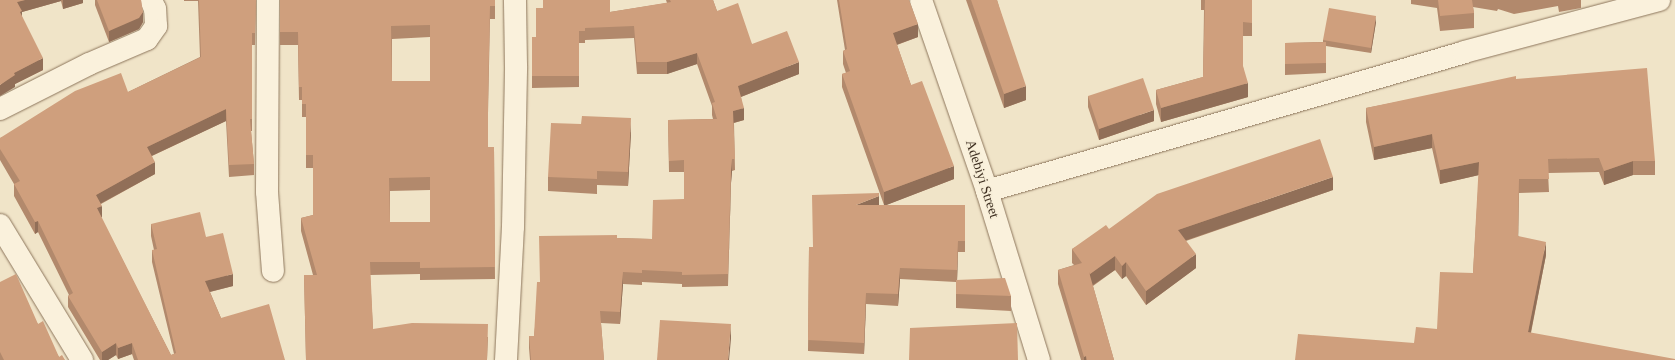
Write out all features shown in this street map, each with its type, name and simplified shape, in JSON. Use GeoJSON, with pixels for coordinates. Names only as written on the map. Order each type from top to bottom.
{"type":"FeatureCollection","features":[{"type":"Feature","properties":{"kind":"street"},"geometry":{"type":"LineString","coordinates":[[0,110],[89,64],[147,39],[156,26],[155,9],[151,0]]}},
{"type":"Feature","properties":{"kind":"street"},"geometry":{"type":"LineString","coordinates":[[268,0],[267,192],[273,271]]}},
{"type":"Feature","properties":{"kind":"street"},"geometry":{"type":"LineString","coordinates":[[506,360],[513,220],[516,66],[515,0]]}},
{"type":"Feature","properties":{"kind":"street","name":"Adebiyi Street"},"geometry":{"type":"LineString","coordinates":[[921,0],[987,191],[1039,360]]}},
{"type":"Feature","properties":{"kind":"street"},"geometry":{"type":"LineString","coordinates":[[987,191],[1464,52],[1659,0]]}},
{"type":"Feature","properties":{"kind":"street"},"geometry":{"type":"LineString","coordinates":[[0,225],[82,360]]}},
{"type":"Feature","properties":{"kind":"building"},"geometry":{"type":"Polygon","coordinates":[[[0,0],[25,0],[17,2],[22,11],[20,12],[43,58],[14,73],[15,75],[0,85],[0,0]]]}},
{"type":"Feature","properties":{"kind":"building"},"geometry":{"type":"Polygon","coordinates":[[[97,0],[141,0],[143,12],[139,18],[109,31],[97,0]]]}},
{"type":"Feature","properties":{"kind":"building"},"geometry":{"type":"Polygon","coordinates":[[[199,0],[256,0],[255,33],[252,33],[252,119],[250,119],[254,164],[229,165],[226,109],[147,147],[155,162],[96,195],[102,206],[97,208],[171,355],[176,353],[152,250],[157,249],[151,224],[200,212],[206,237],[223,233],[233,274],[205,281],[221,318],[269,304],[285,360],[138,360],[132,343],[118,348],[116,343],[102,352],[68,296],[73,293],[38,221],[35,222],[14,184],[20,181],[0,149],[0,138],[75,91],[121,73],[128,92],[201,57],[199,0]]]}},
{"type":"Feature","properties":{"kind":"building"},"geometry":{"type":"Polygon","coordinates":[[[280,0],[495,0],[495,6],[490,6],[488,147],[494,147],[495,267],[420,268],[420,262],[370,262],[373,329],[412,323],[488,324],[487,360],[306,360],[304,275],[317,275],[301,218],[313,215],[313,155],[306,155],[306,104],[302,104],[302,87],[299,87],[298,32],[280,32],[280,0]],[[430,25],[391,26],[392,81],[430,81],[430,25]],[[430,177],[389,178],[390,222],[430,222],[430,177]]]}},
{"type":"Feature","properties":{"kind":"building"},"geometry":{"type":"Polygon","coordinates":[[[543,0],[610,0],[610,12],[671,2],[670,0],[713,0],[717,11],[738,3],[752,44],[787,31],[799,62],[738,86],[744,108],[733,111],[735,159],[732,159],[731,171],[728,274],[682,275],[682,272],[642,270],[642,273],[623,272],[620,312],[600,311],[604,360],[531,360],[529,336],[534,336],[537,282],[540,282],[539,236],[617,235],[617,238],[652,239],[653,200],[684,199],[684,160],[669,161],[668,120],[717,119],[712,103],[715,102],[697,53],[667,62],[637,62],[634,26],[585,28],[585,31],[579,31],[579,76],[532,76],[532,37],[536,37],[536,8],[543,8],[543,0]]]}},
{"type":"Feature","properties":{"kind":"building"},"geometry":{"type":"Polygon","coordinates":[[[839,0],[909,0],[918,24],[893,33],[911,85],[922,81],[954,166],[884,192],[842,74],[850,71],[843,51],[847,49],[839,0]]]}},
{"type":"Feature","properties":{"kind":"building"},"geometry":{"type":"Polygon","coordinates":[[[971,0],[997,0],[1026,86],[1004,94],[971,0]]]}},
{"type":"Feature","properties":{"kind":"building"},"geometry":{"type":"Polygon","coordinates":[[[1205,0],[1252,0],[1252,23],[1243,22],[1243,66],[1248,83],[1161,108],[1156,90],[1203,77],[1205,0]]]}},
{"type":"Feature","properties":{"kind":"building"},"geometry":{"type":"Polygon","coordinates":[[[1438,0],[1472,0],[1474,13],[1440,16],[1438,0]]]}},
{"type":"Feature","properties":{"kind":"building"},"geometry":{"type":"Polygon","coordinates":[[[1329,8],[1376,16],[1371,48],[1323,40],[1329,8]]]}},
{"type":"Feature","properties":{"kind":"building"},"geometry":{"type":"Polygon","coordinates":[[[1326,42],[1326,63],[1285,64],[1285,43],[1326,42]]]}},
{"type":"Feature","properties":{"kind":"building"},"geometry":{"type":"Polygon","coordinates":[[[1647,68],[1655,161],[1633,161],[1604,171],[1599,158],[1548,159],[1549,179],[1519,179],[1518,236],[1546,242],[1528,332],[1675,360],[1295,360],[1298,334],[1414,343],[1416,327],[1437,329],[1440,272],[1473,273],[1479,162],[1440,170],[1432,134],[1374,147],[1366,108],[1516,76],[1516,79],[1647,68]]]}},
{"type":"Feature","properties":{"kind":"building"},"geometry":{"type":"Polygon","coordinates":[[[1143,78],[1154,110],[1099,129],[1088,96],[1143,78]]]}},
{"type":"Feature","properties":{"kind":"building"},"geometry":{"type":"Polygon","coordinates":[[[582,116],[631,118],[628,172],[597,171],[597,179],[548,177],[551,123],[581,124],[582,116]]]}},
{"type":"Feature","properties":{"kind":"building"},"geometry":{"type":"Polygon","coordinates":[[[1320,139],[1333,177],[1178,230],[1196,254],[1146,291],[1126,262],[1122,266],[1115,256],[1090,274],[1089,272],[1114,360],[1087,360],[1086,356],[1084,357],[1058,270],[1082,263],[1072,249],[1106,225],[1109,229],[1157,194],[1320,139]]]}},
{"type":"Feature","properties":{"kind":"building"},"geometry":{"type":"Polygon","coordinates":[[[879,193],[879,196],[856,205],[965,205],[965,241],[958,241],[957,270],[900,268],[898,294],[866,293],[864,343],[808,340],[809,247],[813,247],[812,195],[879,193]]]}},
{"type":"Feature","properties":{"kind":"building"},"geometry":{"type":"Polygon","coordinates":[[[16,274],[38,324],[43,321],[59,357],[62,355],[65,360],[4,360],[0,352],[0,282],[16,274]]]}},
{"type":"Feature","properties":{"kind":"building"},"geometry":{"type":"Polygon","coordinates":[[[1005,278],[1011,296],[956,294],[956,280],[1005,278]]]}},
{"type":"Feature","properties":{"kind":"building"},"geometry":{"type":"Polygon","coordinates":[[[660,320],[731,324],[728,360],[657,360],[660,320]]]}},
{"type":"Feature","properties":{"kind":"building"},"geometry":{"type":"Polygon","coordinates":[[[1017,323],[1018,360],[909,360],[910,328],[1017,323]]]}}]}
